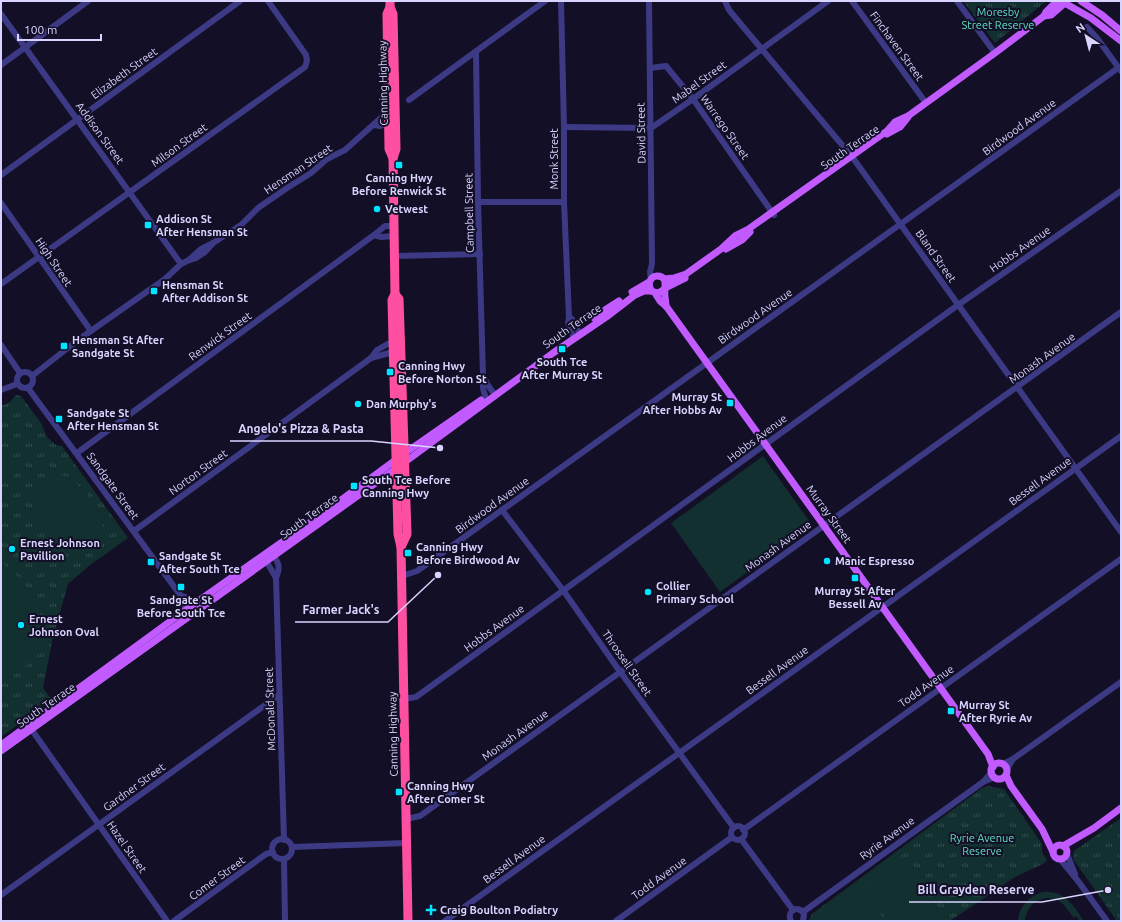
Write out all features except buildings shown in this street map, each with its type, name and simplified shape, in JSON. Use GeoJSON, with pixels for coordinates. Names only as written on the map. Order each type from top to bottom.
{"type":"FeatureCollection","features":[{"type":"Feature","properties":{"kind":"highway","name":"Canning Highway"},"geometry":{"type":"LineString","coordinates":[[390,4],[393,14],[392,117],[396,149],[393,158],[395,256],[395,294],[392,300],[393,352],[400,461],[407,534],[401,546],[408,921]]}},
{"type":"Feature","properties":{"kind":"highway","name":"Canning Highway"},"geometry":{"type":"LineString","coordinates":[[395,294],[399,299],[400,461]]}},
{"type":"Feature","properties":{"kind":"main road"},"geometry":{"type":"LineString","coordinates":[[1044,16],[1057,1]]}},
{"type":"Feature","properties":{"kind":"main road"},"geometry":{"type":"LineString","coordinates":[[1081,1],[1102,15],[1121,31]]}},
{"type":"Feature","properties":{"kind":"main road"},"geometry":{"type":"LineString","coordinates":[[1044,16],[1051,15],[1064,2],[1092,18],[1121,41]]}},
{"type":"Feature","properties":{"kind":"main road","name":"South Terrace"},"geometry":{"type":"LineString","coordinates":[[662,278],[674,278],[686,274],[721,250],[735,236],[773,213],[852,157],[888,133],[900,127],[908,116],[995,54],[1044,16]]}},
{"type":"Feature","properties":{"kind":"main road","name":"South Terrace"},"geometry":{"type":"LineString","coordinates":[[665,289],[681,280],[731,245],[739,242],[773,213]]}},
{"type":"Feature","properties":{"kind":"main road"},"geometry":{"type":"LineString","coordinates":[[654,276],[662,278],[666,283],[665,289],[660,293],[653,292],[649,287],[650,280],[654,276]]}},
{"type":"Feature","properties":{"kind":"main road","name":"South Terrace"},"geometry":{"type":"LineString","coordinates":[[1,751],[30,727],[576,334],[605,310],[650,280]]}},
{"type":"Feature","properties":{"kind":"main road","name":"Murray Street"},"geometry":{"type":"LineString","coordinates":[[665,289],[666,306]]}},
{"type":"Feature","properties":{"kind":"main road","name":"South Terrace"},"geometry":{"type":"LineString","coordinates":[[576,334],[609,315],[635,295],[644,291],[653,292]]}},
{"type":"Feature","properties":{"kind":"main road","name":"Murray Street"},"geometry":{"type":"LineString","coordinates":[[653,292],[666,306],[1042,829],[1064,849]]}},
{"type":"Feature","properties":{"kind":"main road","name":"South Terrace"},"geometry":{"type":"LineString","coordinates":[[1,745],[30,727]]}},
{"type":"Feature","properties":{"kind":"main road"},"geometry":{"type":"LineString","coordinates":[[1064,849],[1064,858],[1060,859],[1054,856],[1053,852],[1055,848],[1064,849],[1121,808]]}},
{"type":"Feature","properties":{"kind":"main road","name":"Murray Street"},"geometry":{"type":"LineString","coordinates":[[1042,829],[1053,852]]}},
{"type":"Feature","properties":{"kind":"street"},"geometry":{"type":"LineString","coordinates":[[1,65],[88,1]]}},
{"type":"Feature","properties":{"kind":"street","name":"Elizabeth Street"},"geometry":{"type":"LineString","coordinates":[[1,175],[240,1]]}},
{"type":"Feature","properties":{"kind":"street","name":"Milson Street"},"geometry":{"type":"LineString","coordinates":[[1,284],[305,67],[308,61],[306,55],[268,1]]}},
{"type":"Feature","properties":{"kind":"street"},"geometry":{"type":"LineString","coordinates":[[409,100],[545,1]]}},
{"type":"Feature","properties":{"kind":"street","name":"Monk Street"},"geometry":{"type":"LineString","coordinates":[[561,1],[564,202],[568,322],[576,334]]}},
{"type":"Feature","properties":{"kind":"street","name":"David Street"},"geometry":{"type":"LineString","coordinates":[[648,1],[652,264],[650,280]]}},
{"type":"Feature","properties":{"kind":"street","name":"Bland Street"},"geometry":{"type":"LineString","coordinates":[[725,1],[729,10],[761,50],[852,157],[1121,532]]}},
{"type":"Feature","properties":{"kind":"street","name":"Mabel Street"},"geometry":{"type":"LineString","coordinates":[[651,128],[828,1]]}},
{"type":"Feature","properties":{"kind":"street","name":"Finchaven Street"},"geometry":{"type":"LineString","coordinates":[[852,1],[926,103]]}},
{"type":"Feature","properties":{"kind":"street"},"geometry":{"type":"LineString","coordinates":[[957,1],[995,54]]}},
{"type":"Feature","properties":{"kind":"street","name":"Addison Street"},"geometry":{"type":"LineString","coordinates":[[1,14],[24,48],[181,264]]}},
{"type":"Feature","properties":{"kind":"street"},"geometry":{"type":"LineString","coordinates":[[1087,28],[1097,38],[1120,70]]}},
{"type":"Feature","properties":{"kind":"street","name":"Campbell Street"},"geometry":{"type":"LineString","coordinates":[[476,52],[482,383],[486,398]]}},
{"type":"Feature","properties":{"kind":"street","name":"Warrego Street"},"geometry":{"type":"LineString","coordinates":[[650,68],[666,66],[693,99],[773,213]]}},
{"type":"Feature","properties":{"kind":"street","name":"Birdwood Avenue"},"geometry":{"type":"LineString","coordinates":[[402,576],[417,571],[901,224],[1120,70]]}},
{"type":"Feature","properties":{"kind":"street","name":"Hensman Street"},"geometry":{"type":"LineString","coordinates":[[32,376],[165,279],[200,249],[213,243],[241,225],[253,212],[316,170],[327,159],[345,150],[374,125],[380,126],[392,117]]}},
{"type":"Feature","properties":{"kind":"street"},"geometry":{"type":"LineString","coordinates":[[564,127],[651,128]]}},
{"type":"Feature","properties":{"kind":"street","name":"Hobbs Avenue"},"geometry":{"type":"LineString","coordinates":[[404,699],[416,697],[958,305],[1121,191]]}},
{"type":"Feature","properties":{"kind":"street"},"geometry":{"type":"LineString","coordinates":[[478,202],[564,202]]}},
{"type":"Feature","properties":{"kind":"street","name":"High Street"},"geometry":{"type":"LineString","coordinates":[[1,203],[91,332]]}},
{"type":"Feature","properties":{"kind":"street","name":"Renwick Street"},"geometry":{"type":"LineString","coordinates":[[77,453],[385,226],[394,226]]}},
{"type":"Feature","properties":{"kind":"street"},"geometry":{"type":"LineString","coordinates":[[374,235],[381,237],[394,236]]}},
{"type":"Feature","properties":{"kind":"street"},"geometry":{"type":"LineString","coordinates":[[395,256],[480,254]]}},
{"type":"Feature","properties":{"kind":"street","name":"David Street"},"geometry":{"type":"LineString","coordinates":[[652,264],[662,278]]}},
{"type":"Feature","properties":{"kind":"street","name":"Monash Avenue"},"geometry":{"type":"LineString","coordinates":[[406,819],[420,816],[1121,312]]}},
{"type":"Feature","properties":{"kind":"street","name":"Norton Street"},"geometry":{"type":"LineString","coordinates":[[134,531],[371,358],[377,350],[393,341]]}},
{"type":"Feature","properties":{"kind":"street"},"geometry":{"type":"LineString","coordinates":[[1,345],[20,374]]}},
{"type":"Feature","properties":{"kind":"street","name":"Norton Street"},"geometry":{"type":"LineString","coordinates":[[371,358],[393,352]]}},
{"type":"Feature","properties":{"kind":"street"},"geometry":{"type":"LineString","coordinates":[[25,372],[32,376],[32,384],[28,388],[21,387],[17,384],[17,379],[20,374],[25,372]]}},
{"type":"Feature","properties":{"kind":"street"},"geometry":{"type":"LineString","coordinates":[[483,375],[487,384],[494,393]]}},
{"type":"Feature","properties":{"kind":"street"},"geometry":{"type":"LineString","coordinates":[[1,390],[17,384]]}},
{"type":"Feature","properties":{"kind":"street","name":"Sandgate Street"},"geometry":{"type":"LineString","coordinates":[[28,388],[181,596],[180,600],[192,610]]}},
{"type":"Feature","properties":{"kind":"street","name":"Bessell Avenue"},"geometry":{"type":"LineString","coordinates":[[444,921],[1121,436]]}},
{"type":"Feature","properties":{"kind":"street","name":"Throssell Street"},"geometry":{"type":"LineString","coordinates":[[502,510],[563,590],[734,828]]}},
{"type":"Feature","properties":{"kind":"street","name":"McDonald Street"},"geometry":{"type":"LineString","coordinates":[[272,553],[280,569],[276,578],[284,840]]}},
{"type":"Feature","properties":{"kind":"street","name":"McDonald Street"},"geometry":{"type":"LineString","coordinates":[[264,558],[276,578]]}},
{"type":"Feature","properties":{"kind":"street","name":"Todd Avenue"},"geometry":{"type":"LineString","coordinates":[[744,830],[1121,559]]}},
{"type":"Feature","properties":{"kind":"street"},"geometry":{"type":"LineString","coordinates":[[1000,771],[1013,759],[1121,682]]}},
{"type":"Feature","properties":{"kind":"street","name":"Gardner Street"},"geometry":{"type":"LineString","coordinates":[[1,896],[279,695]]}},
{"type":"Feature","properties":{"kind":"street","name":"Hazel Street"},"geometry":{"type":"LineString","coordinates":[[30,727],[167,921]]}},
{"type":"Feature","properties":{"kind":"street","name":"Ryrie Avenue"},"geometry":{"type":"LineString","coordinates":[[803,912],[1000,771]]}},
{"type":"Feature","properties":{"kind":"street"},"geometry":{"type":"LineString","coordinates":[[741,839],[744,834],[744,830],[739,827],[734,828],[731,833],[732,837],[741,839],[793,910]]}},
{"type":"Feature","properties":{"kind":"street","name":"Todd Avenue"},"geometry":{"type":"LineString","coordinates":[[616,921],[732,837]]}},
{"type":"Feature","properties":{"kind":"street"},"geometry":{"type":"LineString","coordinates":[[278,840],[284,840],[290,843],[292,847],[291,853],[284,859],[278,858],[273,852],[273,848],[278,840]]}},
{"type":"Feature","properties":{"kind":"street"},"geometry":{"type":"LineString","coordinates":[[292,847],[407,843]]}},
{"type":"Feature","properties":{"kind":"street","name":"Murray Street"},"geometry":{"type":"LineString","coordinates":[[1064,849],[1078,881]]}},
{"type":"Feature","properties":{"kind":"street","name":"Comer Street"},"geometry":{"type":"LineString","coordinates":[[174,921],[266,854],[273,852]]}},
{"type":"Feature","properties":{"kind":"street"},"geometry":{"type":"LineString","coordinates":[[284,859],[285,921]]}},
{"type":"Feature","properties":{"kind":"street","name":"Murray Street"},"geometry":{"type":"LineString","coordinates":[[1060,859],[1107,921]]}},
{"type":"Feature","properties":{"kind":"street"},"geometry":{"type":"LineString","coordinates":[[793,910],[800,909],[803,912],[803,921]]}},
{"type":"Feature","properties":{"kind":"street"},"geometry":{"type":"LineString","coordinates":[[791,921],[790,916],[793,910]]}},
{"type":"Feature","properties":{"kind":"green space","name":"Moresby Street Reserve"},"geometry":{"type":"Polygon","coordinates":[[[963,1],[1041,1],[1045,2],[995,43],[963,1]]]}},
{"type":"Feature","properties":{"kind":"green space"},"geometry":{"type":"Polygon","coordinates":[[[16,395],[21,396],[41,423],[47,437],[56,445],[62,446],[128,538],[90,565],[68,584],[53,637],[43,688],[52,700],[1,737],[1,406],[10,402],[16,395]]]}},
{"type":"Feature","properties":{"kind":"green space"},"geometry":{"type":"Polygon","coordinates":[[[2,446],[15,474],[1,481],[1,447],[2,446]]]}},
{"type":"Feature","properties":{"kind":"green space"},"geometry":{"type":"Polygon","coordinates":[[[763,456],[812,525],[720,592],[671,523],[763,456]]]}},
{"type":"Feature","properties":{"kind":"green space"},"geometry":{"type":"Polygon","coordinates":[[[55,474],[67,477],[87,494],[93,502],[102,521],[104,529],[102,539],[96,546],[82,555],[76,555],[68,552],[60,546],[46,530],[35,511],[33,501],[34,489],[41,481],[55,474]]]}},
{"type":"Feature","properties":{"kind":"green space","name":"Ernest Johnson Oval"},"geometry":{"type":"Polygon","coordinates":[[[1,563],[16,575],[28,590],[37,607],[41,625],[40,642],[33,658],[21,670],[1,679],[1,563]]]}},
{"type":"Feature","properties":{"kind":"green space","name":"Ryrie Avenue Reserve"},"geometry":{"type":"Polygon","coordinates":[[[988,786],[1004,789],[1042,844],[1042,852],[1047,860],[1043,864],[1015,877],[950,921],[809,921],[812,914],[982,788],[988,786]]]}},
{"type":"Feature","properties":{"kind":"green space"},"geometry":{"type":"Polygon","coordinates":[[[1121,818],[1121,921],[1117,921],[1073,859],[1074,851],[1121,818]]]}},
{"type":"Feature","properties":{"kind":"green space"},"geometry":{"type":"Polygon","coordinates":[[[901,855],[943,917],[937,921],[890,921],[863,881],[901,855]]]}},
{"type":"Feature","properties":{"kind":"green space"},"geometry":{"type":"Polygon","coordinates":[[[861,885],[885,921],[830,921],[823,910],[861,885]]]}},
{"type":"Feature","properties":{"kind":"green space"},"geometry":{"type":"Polygon","coordinates":[[[1043,892],[1057,893],[1062,896],[1072,904],[1084,921],[1080,921],[1076,916],[1074,918],[1059,901],[1048,898],[1037,901],[1029,909],[1025,921],[1018,921],[1020,911],[1026,902],[1033,896],[1043,892]]]}},
{"type":"Feature","properties":{"kind":"place","name":"Canning Hwy Before Renwick St"},"geometry":{"type":"Point","coordinates":[399,165]}},
{"type":"Feature","properties":{"kind":"place","name":"Vetwest"},"geometry":{"type":"Point","coordinates":[377,209]}},
{"type":"Feature","properties":{"kind":"place","name":"Addison St After Hensman St"},"geometry":{"type":"Point","coordinates":[148,225]}},
{"type":"Feature","properties":{"kind":"place","name":"Hensman St After Addison St"},"geometry":{"type":"Point","coordinates":[154,291]}},
{"type":"Feature","properties":{"kind":"place","name":"Hensman St After Sandgate St"},"geometry":{"type":"Point","coordinates":[64,346]}},
{"type":"Feature","properties":{"kind":"place","name":"South Tce After Murray St"},"geometry":{"type":"Point","coordinates":[562,349]}},
{"type":"Feature","properties":{"kind":"place","name":"Canning Hwy Before Norton St"},"geometry":{"type":"Point","coordinates":[390,372]}},
{"type":"Feature","properties":{"kind":"place","name":"Murray St After Hobbs Av"},"geometry":{"type":"Point","coordinates":[730,403]}},
{"type":"Feature","properties":{"kind":"place","name":"Dan Murphy's"},"geometry":{"type":"Point","coordinates":[358,404]}},
{"type":"Feature","properties":{"kind":"place","name":"Sandgate St After Hensman St"},"geometry":{"type":"Point","coordinates":[59,419]}},
{"type":"Feature","properties":{"kind":"place","name":"Angelo's Pizza & Pasta"},"geometry":{"type":"Point","coordinates":[440,448]}},
{"type":"Feature","properties":{"kind":"place","name":"South Tce Before Canning Hwy"},"geometry":{"type":"Point","coordinates":[354,486]}},
{"type":"Feature","properties":{"kind":"place","name":"Ernest Johnson Pavillion"},"geometry":{"type":"Point","coordinates":[12,549]}},
{"type":"Feature","properties":{"kind":"place","name":"Canning Hwy Before Birdwood Av"},"geometry":{"type":"Point","coordinates":[408,553]}},
{"type":"Feature","properties":{"kind":"place","name":"Manic Espresso"},"geometry":{"type":"Point","coordinates":[827,561]}},
{"type":"Feature","properties":{"kind":"place","name":"Sandgate St After South Tce"},"geometry":{"type":"Point","coordinates":[151,562]}},
{"type":"Feature","properties":{"kind":"place","name":"Farmer Jack's"},"geometry":{"type":"Point","coordinates":[438,575]}},
{"type":"Feature","properties":{"kind":"place","name":"Murray St After Bessell Av"},"geometry":{"type":"Point","coordinates":[855,578]}},
{"type":"Feature","properties":{"kind":"place","name":"Sandgate St Before South Tce"},"geometry":{"type":"Point","coordinates":[181,587]}},
{"type":"Feature","properties":{"kind":"place","name":"Collier Primary School"},"geometry":{"type":"Point","coordinates":[648,592]}},
{"type":"Feature","properties":{"kind":"place","name":"Ernest Johnson Oval"},"geometry":{"type":"Point","coordinates":[21,625]}},
{"type":"Feature","properties":{"kind":"place","name":"Murray St After Ryrie Av"},"geometry":{"type":"Point","coordinates":[951,711]}},
{"type":"Feature","properties":{"kind":"place","name":"Canning Hwy After Comer St"},"geometry":{"type":"Point","coordinates":[399,792]}},
{"type":"Feature","properties":{"kind":"place","name":"Bill Grayden Reserve"},"geometry":{"type":"Point","coordinates":[1108,890]}},
{"type":"Feature","properties":{"kind":"place","name":"Craig Boulton Podiatry"},"geometry":{"type":"Point","coordinates":[431,910]}}]}
